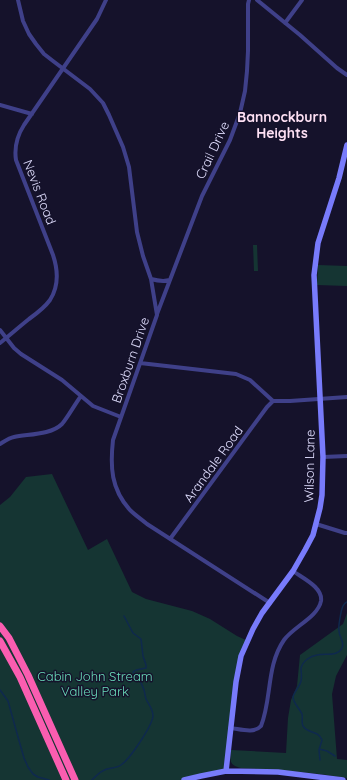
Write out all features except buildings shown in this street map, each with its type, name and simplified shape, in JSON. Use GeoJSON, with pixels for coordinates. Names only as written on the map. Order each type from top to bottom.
{"type":"FeatureCollection","features":[{"type":"Feature","properties":{"kind":"highway"},"geometry":{"type":"LineString","coordinates":[[0,626],[9,638],[28,675],[75,780]]}},
{"type":"Feature","properties":{"kind":"highway"},"geometry":{"type":"LineString","coordinates":[[0,641],[20,677],[66,780]]}},
{"type":"Feature","properties":{"kind":"main road","name":"Wilson Lane"},"geometry":{"type":"LineString","coordinates":[[226,771],[236,682],[241,656],[262,613],[293,571],[313,535],[320,508],[322,495],[322,457],[314,281],[315,265],[318,243],[339,178],[347,145]]}},
{"type":"Feature","properties":{"kind":"main road"},"geometry":{"type":"LineString","coordinates":[[184,780],[226,771],[278,772],[343,780]]}},
{"type":"Feature","properties":{"kind":"street","name":"Broxburn Drive"},"geometry":{"type":"LineString","coordinates":[[18,0],[23,21],[29,34],[44,54],[90,88],[102,103],[123,147],[129,167],[137,232],[151,279],[157,315],[113,440],[111,457],[112,472],[116,486],[124,502],[131,511],[147,524],[270,603]]}},
{"type":"Feature","properties":{"kind":"street","name":"Nevis Road"},"geometry":{"type":"LineString","coordinates":[[0,343],[50,300],[56,286],[57,266],[54,255],[16,160],[15,154],[18,136],[97,19],[106,0]]}},
{"type":"Feature","properties":{"kind":"street","name":"Crail Drive"},"geometry":{"type":"LineString","coordinates":[[157,315],[202,196],[230,140],[240,113],[245,91],[247,72],[249,0]]}},
{"type":"Feature","properties":{"kind":"street"},"geometry":{"type":"LineString","coordinates":[[257,0],[347,75]]}},
{"type":"Feature","properties":{"kind":"street"},"geometry":{"type":"LineString","coordinates":[[286,23],[302,0]]}},
{"type":"Feature","properties":{"kind":"street"},"geometry":{"type":"LineString","coordinates":[[0,105],[32,114]]}},
{"type":"Feature","properties":{"kind":"street"},"geometry":{"type":"LineString","coordinates":[[151,279],[158,281],[170,280]]}},
{"type":"Feature","properties":{"kind":"street"},"geometry":{"type":"LineString","coordinates":[[0,330],[14,348],[21,354],[62,380],[94,406],[121,416]]}},
{"type":"Feature","properties":{"kind":"street"},"geometry":{"type":"LineString","coordinates":[[140,363],[236,374],[250,380],[272,401],[320,400],[347,397]]}},
{"type":"Feature","properties":{"kind":"street"},"geometry":{"type":"LineString","coordinates":[[0,444],[14,437],[48,432],[57,428],[62,424],[81,396]]}},
{"type":"Feature","properties":{"kind":"street","name":"Arandale Road"},"geometry":{"type":"LineString","coordinates":[[170,540],[272,401]]}},
{"type":"Feature","properties":{"kind":"street"},"geometry":{"type":"LineString","coordinates":[[322,457],[347,456]]}},
{"type":"Feature","properties":{"kind":"street"},"geometry":{"type":"LineString","coordinates":[[316,524],[347,533]]}},
{"type":"Feature","properties":{"kind":"street"},"geometry":{"type":"LineString","coordinates":[[230,728],[251,730],[258,729],[261,726],[276,654],[283,641],[289,634],[314,614],[321,600],[320,593],[316,587],[293,571]]}},
{"type":"Feature","properties":{"kind":"green space"},"geometry":{"type":"Polygon","coordinates":[[[253,245],[257,245],[258,271],[254,271],[253,245]]]}},
{"type":"Feature","properties":{"kind":"green space"},"geometry":{"type":"Polygon","coordinates":[[[318,265],[347,266],[347,286],[317,285],[318,265]]]}},
{"type":"Feature","properties":{"kind":"green space","name":"Cabin John Stream Valley Park"},"geometry":{"type":"Polygon","coordinates":[[[52,474],[88,550],[107,539],[132,592],[146,599],[192,611],[210,619],[248,641],[241,656],[226,771],[184,780],[0,780],[0,505],[10,497],[26,477],[52,474]]]}},
{"type":"Feature","properties":{"kind":"green space"},"geometry":{"type":"Polygon","coordinates":[[[347,613],[347,655],[336,676],[332,694],[337,759],[347,760],[347,778],[281,770],[241,768],[232,764],[231,750],[286,753],[288,718],[291,700],[297,686],[300,655],[343,624],[347,613]]]}},
{"type":"Feature","properties":{"kind":"waterway"},"geometry":{"type":"LineString","coordinates":[[320,760],[319,750],[322,740],[316,733],[303,726],[302,714],[293,697],[300,683],[301,668],[305,661],[320,654],[337,653],[342,648],[343,644],[339,633],[339,622],[342,608],[347,602]]}},
{"type":"Feature","properties":{"kind":"waterway"},"geometry":{"type":"LineString","coordinates":[[92,780],[102,771],[118,767],[125,762],[145,734],[153,716],[142,685],[133,672],[146,668],[141,639],[133,633],[124,616]]}},
{"type":"Feature","properties":{"kind":"waterway"},"geometry":{"type":"LineString","coordinates":[[0,690],[8,701],[24,758],[28,767],[33,774],[49,780]]}},
{"type":"Feature","properties":{"kind":"waterway"},"geometry":{"type":"LineString","coordinates":[[319,749],[327,751],[335,756]]}},
{"type":"Feature","properties":{"kind":"district","name":"Bannockburn Heights"},"geometry":{"type":"Point","coordinates":[282,126]}}]}
